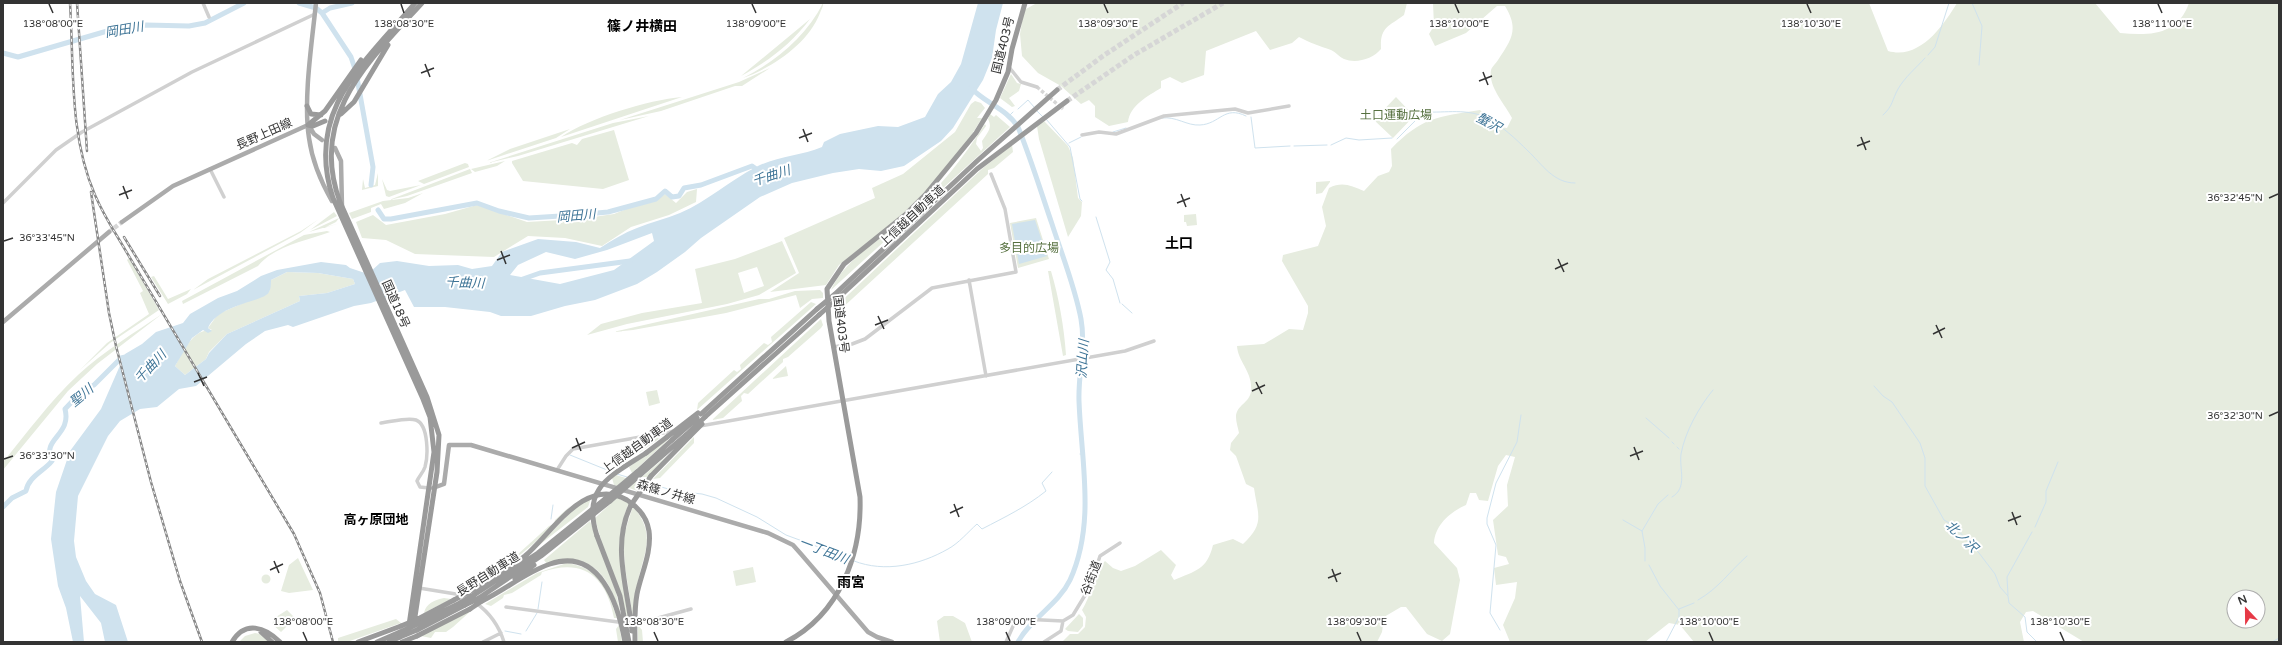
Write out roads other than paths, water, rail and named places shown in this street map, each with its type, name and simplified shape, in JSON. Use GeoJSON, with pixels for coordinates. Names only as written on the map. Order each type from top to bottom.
{"type":"FeatureCollection","features":[{"type":"Feature","properties":{"kind":"highway","name":"国道18号"},"geometry":{"type":"LineString","coordinates":[[342,213],[333,180],[331,147],[336,117],[352,85],[415,3]]}},
{"type":"Feature","properties":{"kind":"highway","name":"国道18号"},"geometry":{"type":"LineString","coordinates":[[406,642],[417,588],[418,567],[431,513],[434,437],[425,398],[342,213],[327,175],[326,141],[335,106],[350,76],[360,64],[422,3]]}},
{"type":"Feature","properties":{"kind":"highway","name":"国道403号"},"geometry":{"type":"LineString","coordinates":[[786,642],[820,616],[836,595],[853,560],[860,526],[860,497],[833,347],[826,297],[827,289],[832,279],[844,264],[906,215],[960,156],[976,134],[996,100],[1009,67],[1012,49],[1025,3]]}},
{"type":"Feature","properties":{"kind":"highway"},"geometry":{"type":"LineString","coordinates":[[341,114],[356,99],[391,34]]}},
{"type":"Feature","properties":{"kind":"highway"},"geometry":{"type":"LineString","coordinates":[[308,125],[321,115],[350,76]]}},
{"type":"Feature","properties":{"kind":"highway","name":"上信越自動車道"},"geometry":{"type":"LineString","coordinates":[[835,297],[1012,130],[1057,90]]}},
{"type":"Feature","properties":{"kind":"highway","name":"上信越自動車道"},"geometry":{"type":"LineString","coordinates":[[629,642],[620,596],[597,536],[592,513],[593,501],[598,489],[614,473],[670,439],[703,416],[964,181],[1014,139],[1067,101]]}},
{"type":"Feature","properties":{"kind":"highway"},"geometry":{"type":"LineString","coordinates":[[308,106],[311,114],[321,115]]}},
{"type":"Feature","properties":{"kind":"highway"},"geometry":{"type":"LineString","coordinates":[[308,125],[313,126],[325,121]]}},
{"type":"Feature","properties":{"kind":"highway","name":"上信越自動車道"},"geometry":{"type":"LineString","coordinates":[[634,642],[620,544],[624,520],[631,505],[651,476],[703,416],[776,351]]}},
{"type":"Feature","properties":{"kind":"highway","name":"上信越自動車道"},"geometry":{"type":"LineString","coordinates":[[599,507],[639,473],[688,435]]}},
{"type":"Feature","properties":{"kind":"highway","name":"上信越自動車道"},"geometry":{"type":"LineString","coordinates":[[639,473],[670,439]]}},
{"type":"Feature","properties":{"kind":"highway","name":"国道18号"},"geometry":{"type":"LineString","coordinates":[[411,642],[417,588],[432,488]]}},
{"type":"Feature","properties":{"kind":"highway"},"geometry":{"type":"LineString","coordinates":[[358,642],[401,635],[417,636],[465,606],[476,597],[496,577],[532,549],[570,510],[584,499],[603,494],[624,498],[640,512],[649,532],[648,551],[635,606],[634,642]]}},
{"type":"Feature","properties":{"kind":"highway"},"geometry":{"type":"LineString","coordinates":[[496,577],[533,554],[608,500]]}},
{"type":"Feature","properties":{"kind":"highway"},"geometry":{"type":"LineString","coordinates":[[476,597],[527,570],[572,533],[599,507]]}},
{"type":"Feature","properties":{"kind":"highway","name":"長野自動車道"},"geometry":{"type":"LineString","coordinates":[[389,642],[418,624],[465,606],[599,507]]}},
{"type":"Feature","properties":{"kind":"highway"},"geometry":{"type":"LineString","coordinates":[[364,642],[401,635],[454,600],[476,597],[544,566],[563,561],[576,562],[593,570],[606,586],[616,607],[625,642]]}},
{"type":"Feature","properties":{"kind":"highway"},"geometry":{"type":"LineString","coordinates":[[232,642],[241,631],[255,627],[266,630],[280,642]]}},
{"type":"Feature","properties":{"kind":"highway"},"geometry":{"type":"LineString","coordinates":[[235,642],[244,633],[253,630],[263,632],[272,642]]}},
{"type":"Feature","properties":{"kind":"highway","name":"長野自動車道"},"geometry":{"type":"LineString","coordinates":[[377,642],[401,635]]}},
{"type":"Feature","properties":{"kind":"main road","name":"長野上田線"},"geometry":{"type":"LineString","coordinates":[[122,222],[168,189],[308,125],[308,106],[316,3]]}},
{"type":"Feature","properties":{"kind":"main road"},"geometry":{"type":"LineString","coordinates":[[308,125],[309,140],[316,167],[342,213]]}},
{"type":"Feature","properties":{"kind":"main road"},"geometry":{"type":"LineString","coordinates":[[308,125],[314,134],[322,140]]}},
{"type":"Feature","properties":{"kind":"main road"},"geometry":{"type":"LineString","coordinates":[[335,148],[340,158],[342,213]]}},
{"type":"Feature","properties":{"kind":"main road"},"geometry":{"type":"LineString","coordinates":[[3,322],[109,232]]}},
{"type":"Feature","properties":{"kind":"main road","name":"森篠ノ井線"},"geometry":{"type":"LineString","coordinates":[[432,488],[444,484],[449,445],[471,445],[778,537],[793,545],[868,632],[874,636],[892,642]]}},
{"type":"Feature","properties":{"kind":"street"},"geometry":{"type":"LineString","coordinates":[[203,3],[209,17]]}},
{"type":"Feature","properties":{"kind":"street"},"geometry":{"type":"LineString","coordinates":[[3,202],[61,146],[82,132],[192,72],[315,14]]}},
{"type":"Feature","properties":{"kind":"street"},"geometry":{"type":"LineString","coordinates":[[1009,67],[1018,80],[1037,87]]}},
{"type":"Feature","properties":{"kind":"street"},"geometry":{"type":"LineString","coordinates":[[1082,135],[1099,132],[1116,134],[1164,116],[1235,109],[1248,113],[1289,106]]}},
{"type":"Feature","properties":{"kind":"street"},"geometry":{"type":"LineString","coordinates":[[210,169],[224,197]]}},
{"type":"Feature","properties":{"kind":"street"},"geometry":{"type":"LineString","coordinates":[[833,347],[852,344],[865,339],[932,288],[1016,272],[1005,209],[991,174]]}},
{"type":"Feature","properties":{"kind":"street"},"geometry":{"type":"LineString","coordinates":[[969,280],[986,376]]}},
{"type":"Feature","properties":{"kind":"street"},"geometry":{"type":"LineString","coordinates":[[557,470],[566,456],[573,449],[1088,358],[1134,349],[1154,341]]}},
{"type":"Feature","properties":{"kind":"street"},"geometry":{"type":"LineString","coordinates":[[381,423],[416,420],[422,426],[426,439],[427,455],[424,471],[417,481],[420,487],[432,488]]}},
{"type":"Feature","properties":{"kind":"street","name":"谷街道"},"geometry":{"type":"LineString","coordinates":[[1044,642],[1061,631],[1063,621],[1073,615],[1086,596],[1093,581],[1100,556],[1120,542]]}},
{"type":"Feature","properties":{"kind":"street"},"geometry":{"type":"LineString","coordinates":[[417,588],[466,597],[487,612],[501,633],[504,642]]}},
{"type":"Feature","properties":{"kind":"street"},"geometry":{"type":"LineString","coordinates":[[506,607],[618,622]]}},
{"type":"Feature","properties":{"kind":"street"},"geometry":{"type":"LineString","coordinates":[[637,622],[647,621],[692,609]]}},
{"type":"Feature","properties":{"kind":"street"},"geometry":{"type":"LineString","coordinates":[[1006,642],[1017,621],[1032,619],[1063,621]]}},
{"type":"Feature","properties":{"kind":"street"},"geometry":{"type":"LineString","coordinates":[[483,642],[501,633]]}},
{"type":"Feature","properties":{"kind":"water"},"geometry":{"type":"Polygon","coordinates":[[[978,3],[1003,3],[996,30],[992,58],[983,80],[953,128],[941,141],[904,166],[881,171],[859,169],[833,173],[792,183],[760,197],[701,238],[685,252],[657,272],[637,284],[595,300],[565,306],[531,316],[501,316],[490,312],[445,307],[414,307],[405,290],[371,303],[354,306],[293,327],[288,325],[265,331],[246,344],[196,386],[179,389],[157,407],[140,409],[120,421],[108,436],[78,496],[74,541],[76,557],[86,581],[95,594],[116,605],[128,642],[105,642],[101,623],[80,596],[84,642],[73,642],[66,608],[58,586],[51,539],[56,492],[70,451],[101,409],[125,354],[142,344],[156,332],[183,323],[190,314],[218,298],[237,291],[261,276],[277,270],[321,262],[346,265],[350,268],[368,274],[380,263],[397,261],[429,266],[458,265],[472,269],[492,266],[502,252],[538,239],[576,242],[600,248],[632,230],[675,215],[690,208],[764,163],[822,147],[824,142],[840,134],[878,126],[898,127],[925,117],[938,94],[951,82],[961,64],[978,3]],[[652,233],[607,250],[575,259],[546,252],[518,265],[510,275],[560,284],[614,270],[654,241],[652,233]],[[287,272],[271,280],[270,291],[266,295],[231,308],[222,313],[208,328],[212,331],[208,333],[203,330],[192,338],[175,366],[185,375],[206,359],[209,353],[227,334],[300,301],[299,296],[327,293],[355,284],[353,279],[318,273],[287,272]]]}},
{"type":"Feature","properties":{"kind":"water","name":"多目的広場"},"geometry":{"type":"Polygon","coordinates":[[[1035,220],[1047,256],[1019,264],[1012,224],[1035,220]]]}},
{"type":"Feature","properties":{"kind":"waterway","name":"岡田川"},"geometry":{"type":"LineString","coordinates":[[3,53],[18,57],[121,27],[146,25],[189,26],[205,23],[244,3]]}},
{"type":"Feature","properties":{"kind":"waterway","name":"岡田川"},"geometry":{"type":"LineString","coordinates":[[299,3],[316,8],[322,13],[351,57],[356,72],[373,167],[371,185]]}},
{"type":"Feature","properties":{"kind":"waterway","name":"岡田川"},"geometry":{"type":"LineString","coordinates":[[322,13],[330,8],[352,3]]}},
{"type":"Feature","properties":{"kind":"waterway"},"geometry":{"type":"LineString","coordinates":[[1928,55],[1935,47],[1949,3]]}},
{"type":"Feature","properties":{"kind":"waterway"},"geometry":{"type":"LineString","coordinates":[[1972,3],[1982,26],[1979,65]]}},
{"type":"Feature","properties":{"kind":"waterway"},"geometry":{"type":"LineString","coordinates":[[1883,115],[1891,106],[1901,85],[1925,58]]}},
{"type":"Feature","properties":{"kind":"waterway","name":"沢山川"},"geometry":{"type":"LineString","coordinates":[[971,88],[1008,115],[1018,127],[1032,163],[1072,283],[1081,319],[1083,340],[1079,401],[1085,491],[1083,536],[1078,558],[1065,589],[1023,633],[1018,642]]}},
{"type":"Feature","properties":{"kind":"waterway"},"geometry":{"type":"LineString","coordinates":[[1018,109],[1028,100],[1034,107]]}},
{"type":"Feature","properties":{"kind":"waterway"},"geometry":{"type":"LineString","coordinates":[[1037,111],[1043,117]]}},
{"type":"Feature","properties":{"kind":"waterway","name":"沢山川"},"geometry":{"type":"LineString","coordinates":[[1009,116],[1013,112]]}},
{"type":"Feature","properties":{"kind":"waterway","name":"蟹沢"},"geometry":{"type":"LineString","coordinates":[[1397,139],[1424,112],[1472,113],[1493,121],[1519,142],[1548,172],[1560,180],[1575,183]]}},
{"type":"Feature","properties":{"kind":"waterway"},"geometry":{"type":"LineString","coordinates":[[1162,118],[1172,118],[1191,124],[1200,125],[1213,122],[1222,116],[1232,113],[1239,113],[1246,116]]}},
{"type":"Feature","properties":{"kind":"waterway"},"geometry":{"type":"LineString","coordinates":[[1251,117],[1255,148],[1290,146]]}},
{"type":"Feature","properties":{"kind":"waterway"},"geometry":{"type":"LineString","coordinates":[[1046,119],[1070,147],[1080,199],[1082,201]]}},
{"type":"Feature","properties":{"kind":"waterway"},"geometry":{"type":"LineString","coordinates":[[1113,132],[1126,128]]}},
{"type":"Feature","properties":{"kind":"waterway"},"geometry":{"type":"LineString","coordinates":[[1069,143],[1081,137]]}},
{"type":"Feature","properties":{"kind":"waterway","name":"蟹沢"},"geometry":{"type":"LineString","coordinates":[[1331,145],[1346,138],[1359,140],[1392,138]]}},
{"type":"Feature","properties":{"kind":"waterway"},"geometry":{"type":"LineString","coordinates":[[1294,146],[1327,145]]}},
{"type":"Feature","properties":{"kind":"waterway","name":"岡田川"},"geometry":{"type":"LineString","coordinates":[[378,210],[384,219],[477,203],[499,211],[529,218],[608,212],[656,199],[665,191],[672,197],[679,196],[684,188],[701,185],[752,166],[759,171]]}},
{"type":"Feature","properties":{"kind":"waterway"},"geometry":{"type":"LineString","coordinates":[[1096,217],[1110,262],[1106,270],[1113,279],[1120,303]]}},
{"type":"Feature","properties":{"kind":"waterway","name":"千曲川"},"geometry":{"type":"LineString","coordinates":[[520,280],[540,273],[630,261]]}},
{"type":"Feature","properties":{"kind":"waterway"},"geometry":{"type":"LineString","coordinates":[[1122,304],[1132,313]]}},
{"type":"Feature","properties":{"kind":"waterway","name":"聖川"},"geometry":{"type":"LineString","coordinates":[[3,507],[12,498],[26,491],[27,486],[33,478],[52,461],[50,447],[64,425],[66,418],[65,409],[83,390],[94,385],[121,358],[130,356]]}},
{"type":"Feature","properties":{"kind":"waterway","name":"北ノ沢"},"geometry":{"type":"LineString","coordinates":[[1874,386],[1883,396],[1892,402],[1920,443],[1925,458],[1925,486],[1944,520],[1953,525],[1979,553],[1995,574],[2000,587],[2008,596],[2009,603],[2025,617],[2027,632],[2037,642]]}},
{"type":"Feature","properties":{"kind":"waterway"},"geometry":{"type":"LineString","coordinates":[[1672,497],[1680,489],[1682,478],[1681,454],[1689,429],[1698,412],[1713,390]]}},
{"type":"Feature","properties":{"kind":"waterway"},"geometry":{"type":"LineString","coordinates":[[1500,630],[1490,613],[1496,545],[1487,524],[1487,518],[1496,483],[1517,442],[1521,415]]}},
{"type":"Feature","properties":{"kind":"waterway"},"geometry":{"type":"LineString","coordinates":[[1646,418],[1669,438]]}},
{"type":"Feature","properties":{"kind":"waterway","name":"一丁田川"},"geometry":{"type":"LineString","coordinates":[[570,455],[612,472]]}},
{"type":"Feature","properties":{"kind":"waterway"},"geometry":{"type":"LineString","coordinates":[[2035,527],[2046,502],[2046,491],[2058,462]]}},
{"type":"Feature","properties":{"kind":"waterway","name":"一丁田川"},"geometry":{"type":"LineString","coordinates":[[854,561],[866,565],[890,567],[914,563],[937,555],[956,544],[977,524],[982,529],[1015,512],[1038,497],[1046,491],[1042,483],[1052,472]]}},
{"type":"Feature","properties":{"kind":"waterway","name":"一丁田川"},"geometry":{"type":"LineString","coordinates":[[617,474],[627,477]]}},
{"type":"Feature","properties":{"kind":"waterway","name":"一丁田川"},"geometry":{"type":"LineString","coordinates":[[638,480],[645,482]]}},
{"type":"Feature","properties":{"kind":"waterway","name":"一丁田川"},"geometry":{"type":"LineString","coordinates":[[648,483],[675,491],[702,494],[716,498],[757,517],[786,535],[851,559]]}},
{"type":"Feature","properties":{"kind":"waterway"},"geometry":{"type":"LineString","coordinates":[[1645,561],[1645,548],[1642,531],[1658,504],[1668,495]]}},
{"type":"Feature","properties":{"kind":"waterway","name":"一丁田川"},"geometry":{"type":"LineString","coordinates":[[551,519],[553,505]]}},
{"type":"Feature","properties":{"kind":"waterway"},"geometry":{"type":"LineString","coordinates":[[1623,520],[1642,531]]}},
{"type":"Feature","properties":{"kind":"waterway"},"geometry":{"type":"LineString","coordinates":[[2008,595],[2007,577],[2032,532]]}},
{"type":"Feature","properties":{"kind":"waterway"},"geometry":{"type":"LineString","coordinates":[[1698,600],[1718,585],[1747,556]]}},
{"type":"Feature","properties":{"kind":"waterway"},"geometry":{"type":"LineString","coordinates":[[1649,565],[1660,586],[1679,610]]}},
{"type":"Feature","properties":{"kind":"waterway","name":"一丁田川"},"geometry":{"type":"LineString","coordinates":[[538,609],[542,582]]}},
{"type":"Feature","properties":{"kind":"waterway"},"geometry":{"type":"LineString","coordinates":[[1679,609],[1694,603]]}},
{"type":"Feature","properties":{"kind":"waterway"},"geometry":{"type":"LineString","coordinates":[[1666,642],[1679,617],[1679,610]]}},
{"type":"Feature","properties":{"kind":"waterway","name":"一丁田川"},"geometry":{"type":"LineString","coordinates":[[526,631],[537,613]]}},
{"type":"Feature","properties":{"kind":"waterway","name":"一丁田川"},"geometry":{"type":"LineString","coordinates":[[505,631],[521,634]]}},
{"type":"Feature","properties":{"kind":"waterway"},"geometry":{"type":"LineString","coordinates":[[2272,642],[2279,638]]}},
{"type":"Feature","properties":{"kind":"tunnel"},"geometry":{"type":"LineString","coordinates":[[1057,90],[1103,56],[1183,3]]}},
{"type":"Feature","properties":{"kind":"tunnel"},"geometry":{"type":"LineString","coordinates":[[1067,101],[1134,55],[1223,3]]}},
{"type":"Feature","properties":{"kind":"tunnel"},"geometry":{"type":"LineString","coordinates":[[1037,87],[1063,109]]}},
{"type":"Feature","properties":{"kind":"tunnel"},"geometry":{"type":"LineString","coordinates":[[109,232],[122,222]]}},
{"type":"Feature","properties":{"kind":"railway"},"geometry":{"type":"LineString","coordinates":[[70,3],[74,100],[77,125],[81,149],[95,195],[102,211],[294,534],[320,593],[333,642]]}},
{"type":"Feature","properties":{"kind":"railway"},"geometry":{"type":"LineString","coordinates":[[77,3],[87,151]]}},
{"type":"Feature","properties":{"kind":"railway"},"geometry":{"type":"LineString","coordinates":[[91,192],[109,313],[116,346],[151,482],[180,581],[202,642]]}},
{"type":"Feature","properties":{"kind":"railway"},"geometry":{"type":"LineString","coordinates":[[124,237],[160,296]]}},
{"type":"Feature","properties":{"kind":"district","name":"篠ノ井横田"},"geometry":{"type":"Point","coordinates":[642,26]}},
{"type":"Feature","properties":{"kind":"district","name":"土口"},"geometry":{"type":"Point","coordinates":[1179,243]}},
{"type":"Feature","properties":{"kind":"district","name":"高ヶ原団地"},"geometry":{"type":"Point","coordinates":[376,519]}},
{"type":"Feature","properties":{"kind":"district","name":"雨宮"},"geometry":{"type":"Point","coordinates":[851,582]}},
{"type":"Feature","properties":{"kind":"park label","name":"土口運動広場"},"geometry":{"type":"Point","coordinates":[1396,115]}}]}
